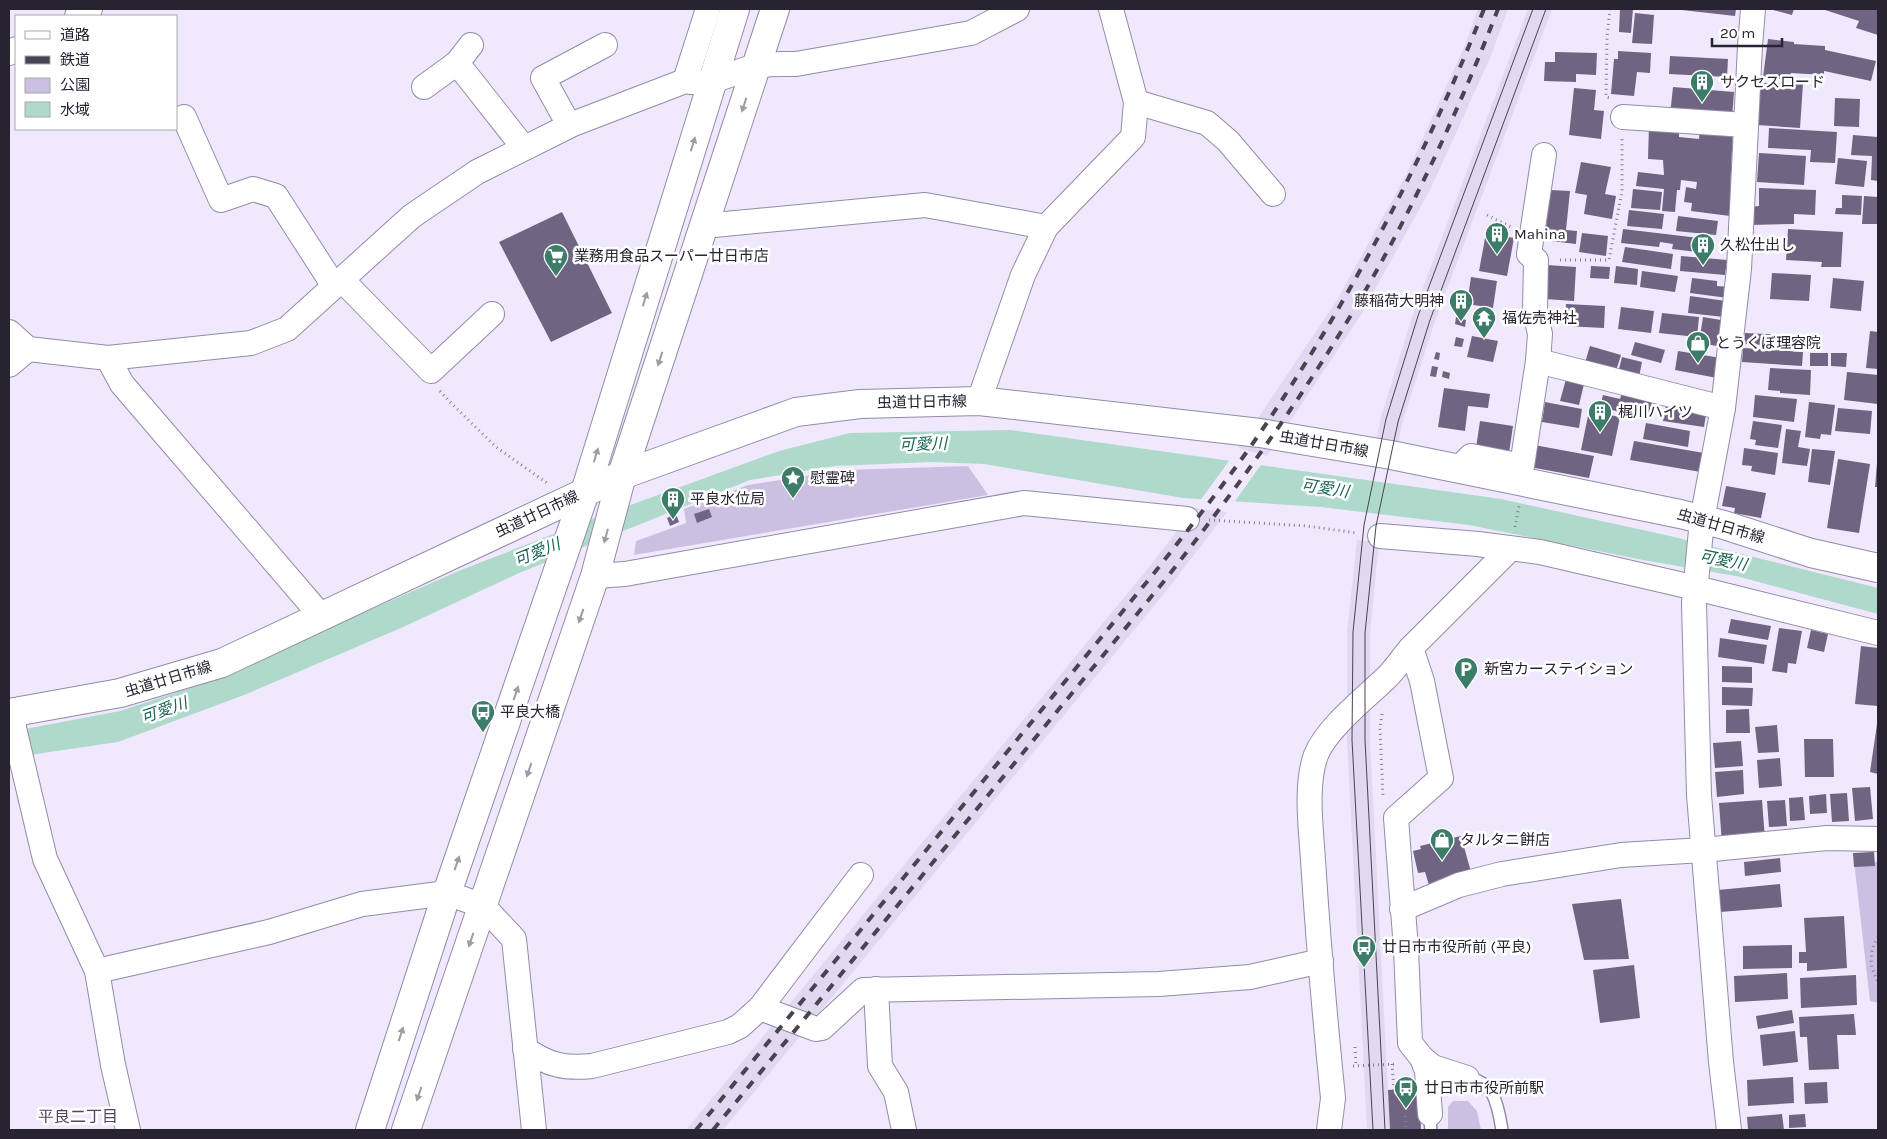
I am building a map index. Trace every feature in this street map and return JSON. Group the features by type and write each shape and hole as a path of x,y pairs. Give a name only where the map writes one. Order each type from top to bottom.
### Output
{"street":[{"path":"78,15 90,9"},
{"path":"685,82 708,9"},
{"path":"370,1130 447,893 585,492 736,9"},
{"path":"406,1130 596,573 622,476 775,9"},
{"path":"9,332 28,349 108,358 251,343 287,329 412,216 477,172 569,125 685,82 713,81 756,66 775,63 796,64 971,33 1017,9"},
{"path":"979,401 1022,275 1046,227 1133,137 1136,102 1111,9"},
{"path":"1729,1130 1721,1062 1699,795 1694,647 1696,584 1702,528 1723,408 1739,269 1753,9"},
{"path":"569,125 543,78 605,45"},
{"path":"424,87 464,54 524,148"},
{"path":"1136,102 1207,123 1228,141 1273,194"},
{"path":"184,117 221,200 253,188 276,196 338,283 431,371 492,314"},
{"path":"1622,117 1746,125"},
{"path":"1458,469 1471,456 1522,466 1538,361 1540,334 1535,311 1536,260 1530,254 1530,246 1544,155"},
{"path":"704,226 925,205 1046,227"},
{"path":"9,365 28,349"},
{"path":"108,358 122,384 322,617"},
{"path":"1538,361 1723,408"},
{"name":"虫道廿日市線","path":"12,718 120,693 222,663 622,476 796,412 860,404 979,401 1260,433 1378,453 1680,514 1702,528 1724,525 1811,553 1878,568"},
{"path":"596,573 625,574 1024,503 1187,519"},
{"path":"1369,534 1478,544 1512,541 1540,552 1696,584 1878,633"},
{"path":"1329,1130 1332,1098 1320,961 1310,791 1311,772 1316,754 1325,739 1337,725 1386,678 1411,648 1512,541"},
{"path":"1411,648 1422,681 1441,778 1396,818 1406,950 1410,1040 1413,1048 1433,1067 1467,1078"},
{"path":"12,718 45,858 97,971 128,1130"},
{"path":"1402,909 1459,885 1502,874 1621,855 1703,850 1827,838 1878,839"},
{"path":"525,1049 552,1064 572,1068 592,1066 728,1032 740,1026 760,1008 861,875"},
{"path":"97,971 269,932 362,904 447,893 482,906 514,939 534,1130"},
{"path":"760,1008 816,1029 822,1028 863,990 1159,984 1250,976 1320,961"},
{"path":"876,989 880,1066 896,1092 904,1130"},
{"path":"1422,1058 1427,1071 1430,1122"}],"lane":[{"path":"1430,1122 1432,1099 1440,1088 1452,1080 1467,1078 1481,1082 1491,1091 1497,1105 1502,1130"}],"path":[{"path":"1536,260 1609,260 1622,191 1622,117 1620,101 1606,97 1607,37 1610,9"},
{"path":"1487,215 1492,218"},
{"path":"431,371 437,387 479,431 496,447 552,486"},
{"path":"1512,541 1520,496"},
{"path":"1187,519 1307,526 1369,534"},
{"path":"1878,937 1874,943 1870,960 1878,981"},
{"path":"1355,1047 1356,1066"},
{"path":"1392,1064 1394,1090"},
{"path":"1330,1068 1387,1065"}],"shaded area":[{"path":"1478,9 1508,9 1491,56 1431,188 1361,315 1267,456 1238,448 1337,300 1406,175 1465,45"},
{"path":"1528,9 1552,9 1435,321 1402,423 1398,446 1376,441 1381,417 1413,314"},
{"path":"1195,508 1227,512 1171,585 723,1130 686,1130 1149,567"},
{"path":"1357,540 1379,542 1370,633 1370,678 1347,699 1347,632"},
{"path":"1370,709 1390,1130 1367,1130 1347,740 1347,730"}],"green space":[{"path":"968,466 988,495 634,555 636,541 686,523 684,509 748,485 845,470"},
{"path":"1854,861 1878,862 1878,1003 1870,1001"},
{"path":"1453,1101 1468,1101 1477,1111 1481,1130 1448,1130 1448,1107"}],"water":[{"name":"可愛川","path":"1010,430 1501,499 1670,536 1878,588 1878,614 1736,576 1643,560 1469,525 1321,507 1183,498 984,464 932,462 834,466 750,480 519,573 401,628 244,695 118,742 9,758 9,732 120,711 238,672 331,627 461,570 592,519 779,451 850,433"}],"pier":[{"path":"1231,458 1263,462 1233,504 1200,501"}],"building":[{"path":"1620,9 1633,9 1631,33 1619,32"},
{"path":"1673,9 1736,9 1735,16"},
{"path":"1769,9 1794,9 1792,15"},
{"path":"1822,9 1878,9 1878,35 1856,28 1859,21"},
{"path":"1635,13 1654,15 1652,44 1632,43"},
{"path":"1768,39 1794,42 1794,44 1825,46 1825,50 1876,61 1871,81 1824,71 1824,75 1791,73 1790,80 1763,77"},
{"path":"1618,51 1651,53 1650,73 1637,72 1634,96 1611,94 1614,59 1618,59"},
{"path":"1555,52 1597,53 1596,75 1576,74 1576,82 1544,81 1545,62 1555,62"},
{"path":"1670,56 1728,59 1727,77 1669,74"},
{"path":"1760,83 1803,84 1800,128 1757,125"},
{"name":"サクセスロード","path":"1673,87 1734,92 1732,119 1670,115"},
{"path":"1574,88 1596,90 1594,110 1604,111 1601,139 1569,135"},
{"path":"1835,98 1860,99 1859,127 1834,126"},
{"path":"1649,125 1679,126 1679,137 1699,139 1700,127 1733,129 1730,193 1733,194 1730,216 1691,211 1692,203 1684,202 1686,187 1696,189 1697,182 1681,180 1680,190 1677,190 1675,212 1662,211 1664,189 1636,186 1638,172 1664,175 1663,160 1648,159"},
{"path":"1769,128 1837,132 1835,163 1810,162 1811,150 1768,148"},
{"path":"1853,135 1878,137 1878,181 1871,180 1872,156 1851,155"},
{"path":"1759,153 1806,156 1804,185 1757,182"},
{"path":"1838,158 1867,161 1864,187 1835,184"},
{"path":"1581,162 1611,167 1605,194 1616,196 1612,219 1584,214 1587,195 1575,193"},
{"path":"1759,188 1816,190 1815,215 1794,214 1794,224 1750,225 1749,207 1759,206"},
{"path":"1633,189 1662,192 1660,210 1631,208"},
{"path":"1550,190 1570,191 1566,230 1577,231 1576,244 1542,240 1543,228 1546,228"},
{"path":"1842,195 1862,196 1861,215 1835,214 1836,208 1842,208"},
{"path":"1864,196 1878,197 1878,224 1862,224"},
{"path":"1629,210 1664,214 1662,229 1627,226"},
{"name":"業務用食品スーパー廿日市店","path":"562,212 612,313 551,342 499,242"},
{"path":"1678,216 1718,221 1716,235 1676,231"},
{"path":"1623,229 1699,238 1697,252 1672,249 1673,244 1660,242 1659,247 1621,243"},
{"path":"1788,229 1843,232 1841,267 1821,267 1822,262 1786,260"},
{"name":"Mahina","path":"1486,233 1514,238 1507,276 1479,271"},
{"path":"1582,233 1608,236 1606,256 1579,252"},
{"path":"1625,247 1673,254 1671,269 1622,262"},
{"name":"久松仕出し","path":"1681,256 1727,260 1725,275 1680,271"},
{"path":"1547,265 1576,267 1574,301 1545,299"},
{"path":"1591,266 1610,267 1609,279 1590,278"},
{"path":"1616,266 1638,269 1637,285 1614,283"},
{"path":"1642,271 1678,276 1675,292 1640,287"},
{"path":"1772,273 1811,275 1809,301 1770,299"},
{"path":"1471,277 1497,281 1493,308 1467,304"},
{"path":"1692,278 1717,281 1717,286 1729,287 1728,298 1690,293"},
{"path":"1833,278 1864,281 1861,311 1830,308"},
{"path":"1690,296 1726,301 1724,317 1688,313"},
{"path":"1566,304 1605,306 1604,328 1565,326"},
{"path":"1621,307 1654,311 1651,333 1618,329"},
{"path":"1662,313 1699,317 1697,337 1659,333"},
{"name":"藤稲荷大明神","path":"1456,317 1466,320 1465,327 1455,324"},
{"path":"1703,317 1721,320 1717,346 1699,343"},
{"path":"1870,331 1878,332 1878,369 1866,368"},
{"path":"1745,333 1787,335 1786,346 1744,344"},
{"path":"1472,336 1498,341 1493,362 1467,357"},
{"path":"1456,337 1464,339 1462,347 1454,346"},
{"path":"1635,342 1665,350 1661,363 1631,355"},
{"path":"1590,346 1621,355 1615,374 1584,366"},
{"path":"1743,348 1803,352 1802,366 1742,362"},
{"name":"とうくぼ理容院","path":"1678,351 1721,358 1717,378 1675,370"},
{"path":"1436,352 1440,353 1439,360 1434,359"},
{"path":"1810,353 1828,353 1828,366 1810,366"},
{"path":"1831,353 1847,353 1846,367 1831,366"},
{"path":"1622,357 1642,362 1638,382 1617,377"},
{"path":"1432,366 1438,367 1436,377 1430,376"},
{"path":"1770,368 1811,370 1810,395 1780,393 1780,391 1768,390"},
{"path":"1443,371 1450,373 1449,379 1442,377"},
{"path":"1847,372 1878,375 1878,404 1844,400"},
{"path":"1566,379 1584,384 1579,405 1560,401"},
{"path":"1624,386 1654,394 1648,419 1600,407 1603,395 1620,399"},
{"path":"1444,388 1490,394 1488,408 1468,406 1465,431 1438,427"},
{"path":"1755,395 1797,399 1794,422 1753,417"},
{"path":"1667,400 1707,408 1704,427 1663,421"},
{"path":"1545,402 1582,409 1579,428 1542,422"},
{"path":"1809,402 1835,405 1831,435 1821,434 1820,439 1805,437"},
{"path":"1838,408 1872,411 1870,434 1835,431"},
{"name":"梶川ハイツ","path":"1589,411 1620,417 1612,456 1581,450"},
{"path":"1480,421 1513,426 1509,453 1476,448"},
{"path":"1753,421 1782,425 1778,448 1755,445 1756,440 1750,439"},
{"path":"1646,423 1690,431 1688,447 1643,439"},
{"path":"1786,429 1801,431 1798,447 1810,449 1807,466 1782,463"},
{"path":"1634,441 1704,453 1701,472 1630,460"},
{"path":"1534,445 1594,456 1589,478 1530,467"},
{"path":"1744,448 1778,453 1775,475 1751,471 1752,466 1742,465"},
{"path":"1812,449 1835,451 1830,485 1808,482"},
{"path":"1838,459 1870,464 1859,533 1827,528"},
{"path":"1877,463 1878,487 1875,487"},
{"path":"1726,486 1766,493 1761,518 1734,513 1735,508 1722,506"},
{"path":"709,509 712,517 697,523 694,514"},
{"name":"平良水位局","path":"676,514 679,522 670,526 667,518"},
{"path":"1731,619 1771,626 1768,640 1728,633"},
{"path":"1779,628 1802,631 1796,664 1788,663 1787,673 1772,671"},
{"path":"1811,630 1828,634 1824,652 1807,648"},
{"path":"1720,638 1767,645 1764,664 1718,657"},
{"path":"1861,646 1878,648 1878,706 1855,704"},
{"path":"1722,666 1752,667 1752,683 1722,682"},
{"path":"1722,687 1753,688 1752,706 1722,705"},
{"path":"1749,709 1750,733 1726,733 1726,710"},
{"path":"1878,724 1878,774 1870,772"},
{"path":"1777,725 1779,752 1758,753 1755,727"},
{"path":"1804,739 1833,739 1834,777 1805,777"},
{"path":"1741,741 1743,766 1715,768 1713,743"},
{"path":"1780,758 1782,786 1759,788 1757,760"},
{"path":"1743,770 1744,794 1717,797 1715,772"},
{"path":"1870,787 1873,819 1855,821 1852,788"},
{"path":"1847,793 1849,821 1832,822 1830,794"},
{"path":"1826,794 1827,813 1810,814 1809,796"},
{"path":"1803,797 1805,820 1790,821 1789,798"},
{"path":"1762,800 1765,840 1722,844 1719,803"},
{"path":"1785,800 1787,826 1769,827 1767,801"},
{"path":"1461,836 1471,872 1429,885 1425,872 1418,873 1413,851 1421,849 1420,846"},
{"path":"1874,852 1875,866 1854,867 1853,853"},
{"path":"1780,858 1781,872 1745,876 1744,862"},
{"path":"1780,884 1782,907 1720,912 1718,890"},
{"path":"1621,899 1629,959 1584,960 1572,904"},
{"path":"1844,916 1847,968 1807,971 1807,963 1799,963 1799,952 1806,952 1804,918"},
{"path":"1792,945 1792,968 1743,969 1743,946"},
{"path":"1634,965 1640,1018 1600,1023 1593,970"},
{"path":"1787,973 1788,999 1735,1002 1734,976"},
{"path":"1856,975 1857,1005 1801,1008 1800,978"},
{"path":"1792,1010 1794,1023 1758,1029 1756,1016"},
{"path":"1854,1014 1856,1035 1837,1035 1839,1069 1809,1070 1807,1037 1800,1037 1799,1017"},
{"path":"1795,1031 1798,1062 1763,1066 1760,1035"},
{"path":"1793,1077 1794,1103 1748,1106 1747,1080"},
{"path":"1827,1082 1828,1103 1805,1104 1804,1083"},
{"path":"1419,1088 1421,1130 1390,1130 1388,1090"},
{"path":"1782,1114 1784,1130 1748,1130 1747,1117"},
{"path":"1805,1114 1806,1127 1789,1128 1789,1115"}],"tram line":[{"path":"1373,1130 1352,740 1353,632 1364,525 1386,419 1418,316 1533,9"},
{"path":"1385,1130 1365,740 1365,633 1376,526 1398,422 1430,320 1546,9"}],"railway":[{"path":"696,1130 1155,572 1260,433 1325,332 1384,227 1437,119 1484,9"},
{"path":"713,1130 1165,580 1263,449 1345,326 1394,238 1460,102 1498,9"}],"place":[{"name":"サクセスロード","path":"1702,103"},
{"name":"Mahina","path":"1497,255"},
{"name":"久松仕出し","path":"1703,266"},
{"name":"業務用食品スーパー廿日市店","path":"556,277"},
{"name":"藤稲荷大明神","path":"1461,322"},
{"name":"福佐売神社","path":"1484,339"},
{"name":"とうくぼ理容院","path":"1698,364"},
{"name":"梶川ハイツ","path":"1600,433"},
{"name":"慰霊碑","path":"793,499"},
{"name":"平良水位局","path":"673,520"},
{"name":"新宮カーステイション","path":"1466,690"},
{"name":"平良大橋","path":"483,733"},
{"name":"タルタニ餅店","path":"1442,861"},
{"name":"廿日市市役所前 (平良)","path":"1364,968"},
{"name":"廿日市市役所前駅","path":"1406,1109"}],"district":[{"name":"平良二丁目","path":"78,1116"}]}
